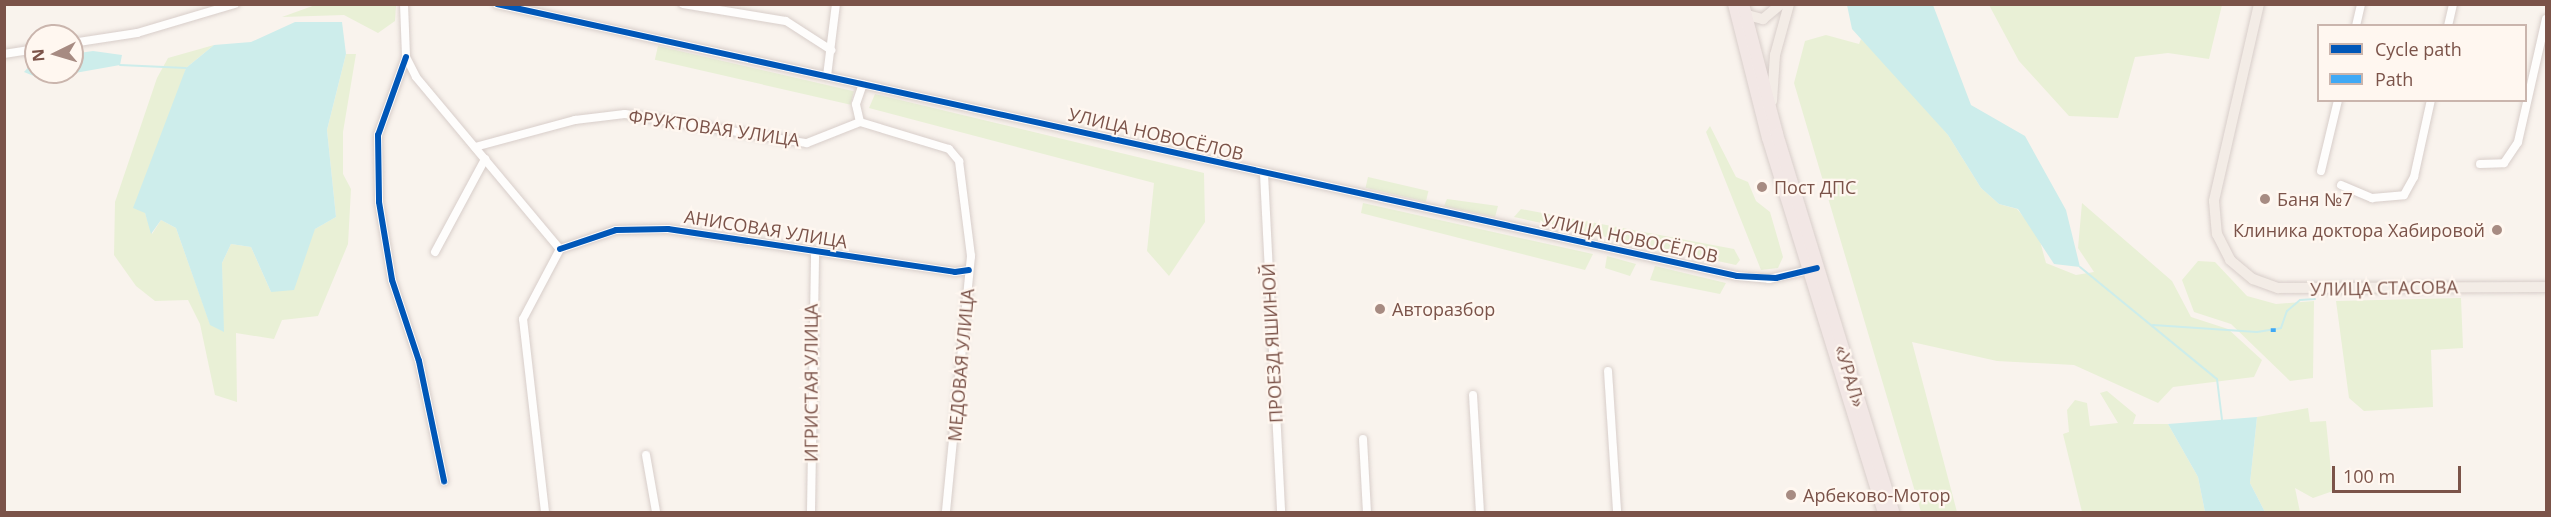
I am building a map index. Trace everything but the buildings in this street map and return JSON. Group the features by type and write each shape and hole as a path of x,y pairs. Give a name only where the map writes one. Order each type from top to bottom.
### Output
{"highway":[{"path":"1740,9 1773,119 1804,239"},
{"path":"1740,9 1804,239"},
{"name":"«УРАЛ»","path":"1804,239 1884,513"},
{"name":"«УРАЛ»","path":"1813,269 1893,513"}],"main road":[{"path":"1740,9 1763,19 1781,4"},
{"path":"1773,119 1772,73 1789,4"},
{"name":"УЛИЦА СТАСОВА","path":"2259,4 2214,201 2217,234 2230,260 2253,279 2278,288 2547,287"}],"street":[{"path":"84,41 137,33 235,4"},
{"path":"404,4 406,57 386,102 377,161 386,256 403,301 444,481"},
{"name":"УЛИЦА НОВОСЁЛОВ","path":"497,4 1737,276 1769,279 1813,269"},
{"path":"683,4 786,21 831,50"},
{"path":"827,76 836,4"},
{"path":"2356,24 2361,4"},
{"path":"2448,24 2453,4"},
{"path":"2527,101 2547,19"},
{"path":"4,54 24,51"},
{"path":"406,57 475,147 560,249 523,319 545,513"},
{"path":"860,122 856,104 863,84"},
{"path":"2321,171 2338,102"},
{"path":"2342,185 2372,198 2404,195 2414,177 2431,102"},
{"path":"2480,164 2504,163 2517,142 2527,102"},
{"name":"ФРУКТОВАЯ УЛИЦА","path":"475,147 575,120 625,114 807,143 860,122"},
{"name":"МЕДОВАЯ УЛИЦА","path":"860,122 949,149 959,161 970,306 946,513"},
{"path":"435,252 485,159"},
{"name":"ПРОЕЗД ЯШИНОЙ","path":"1264,174 1281,513"},
{"name":"АНИСОВАЯ УЛИЦА","path":"560,249 616,231 668,229 815,253 969,270"},
{"name":"ИГРИСТАЯ УЛИЦА","path":"811,513 815,253"},
{"path":"1608,370 1617,513"},
{"path":"1473,395 1480,513"},
{"path":"1363,439 1367,513"},
{"path":"646,455 656,513"}],"green space":[{"path":"318,4 396,5 395,21 378,33 344,15 282,17"},
{"path":"1989,5 2222,5 2209,59 2168,53 2135,57 2118,118 2069,116 2019,61"},
{"path":"1826,35 1859,44 1861,39 1893,70 1948,135 1981,188 1999,204 2017,209 2038,234 2046,263 2076,275 2094,272 2078,248 2082,203 2172,281 2191,317 2228,329 2262,360 2254,377 2173,387 2158,403 2074,365 1997,361 1912,342 1957,512 1921,512 1794,83 1805,41"},
{"path":"214,45 186,68 145,213 152,234 161,220 176,228 210,324 223,331 222,263 231,244 251,247 271,292 315,229 336,217 327,130 346,54 356,54 343,132 343,174 351,189 348,244 318,316 282,320 274,339 236,333 237,402 215,395 200,324 188,300 155,301 136,286 114,255 115,202 157,78 168,58"},
{"path":"658,46 854,91 851,105 655,60"},
{"path":"875,94 1204,173 1205,222 1169,276 1147,251 1154,183 869,108"},
{"path":"1710,126 1736,177 1748,182 1756,201 1770,212 1783,257 1778,268 1761,270 1706,132"},
{"path":"1368,177 1428,191 1426,202 1366,188"},
{"path":"1447,199 1498,206 1495,217 1444,206"},
{"path":"1363,203 1593,254 1585,270 1361,213"},
{"path":"1521,209 1734,249 1740,260 1736,265 1514,217"},
{"path":"1607,256 1636,264 1630,276 1605,268"},
{"path":"2198,261 2215,262 2247,296 2276,304 2314,301 2313,378 2290,381 2231,324 2194,312 2182,280"},
{"path":"1655,266 1726,283 1720,294 1650,280"},
{"path":"2461,298 2463,348 2431,350 2433,407 2364,411 2349,398 2336,301"},
{"path":"2107,391 2136,415 2133,424 2168,424 2198,477 2205,512 2082,512 2063,434 2069,432 2067,410 2075,400 2087,403 2090,426 2118,423 2100,393"},
{"path":"2308,408 2310,422 2326,421 2333,491 2313,498 2295,488 2300,512 2265,512 2250,483 2257,417"}],"water":[{"path":"1847,5 1933,5 1971,105 2025,136 2066,210 2080,267 2054,264 2018,209 1999,204 1981,188 1948,135 1852,29"},
{"path":"295,22 342,22 346,54 327,130 336,217 315,229 294,290 271,292 251,247 231,244 222,263 224,332 210,325 176,228 161,220 151,234 145,213 133,208 186,68 214,45 251,42"},
{"path":"93,51 122,55 120,65 84,71 84,52"},
{"path":"2257,417 2250,483 2265,512 2205,512 2198,477 2168,424"}],"waterway":[{"path":"120,65 186,68"},
{"path":"2080,267 2217,379 2222,420"},
{"path":"2153,325 2257,332 2281,328 2287,311 2300,300 2315,299"}],"cycle path":[{"path":"497,4 1737,276 1776,278 1817,268"},
{"path":"406,57 378,135 379,202 392,280 419,361 444,481"},
{"path":"560,249 616,230 668,229 955,272 969,270"}],"place":[{"name":"Пост ДПС","path":"1762,187"},
{"name":"Баня №7","path":"2265,199"},
{"name":"Клиника доктора Хабировой","path":"2497,230"},
{"name":"Авторазбор","path":"1380,309"},
{"name":"Арбеково-Мотор","path":"1791,495"}]}
